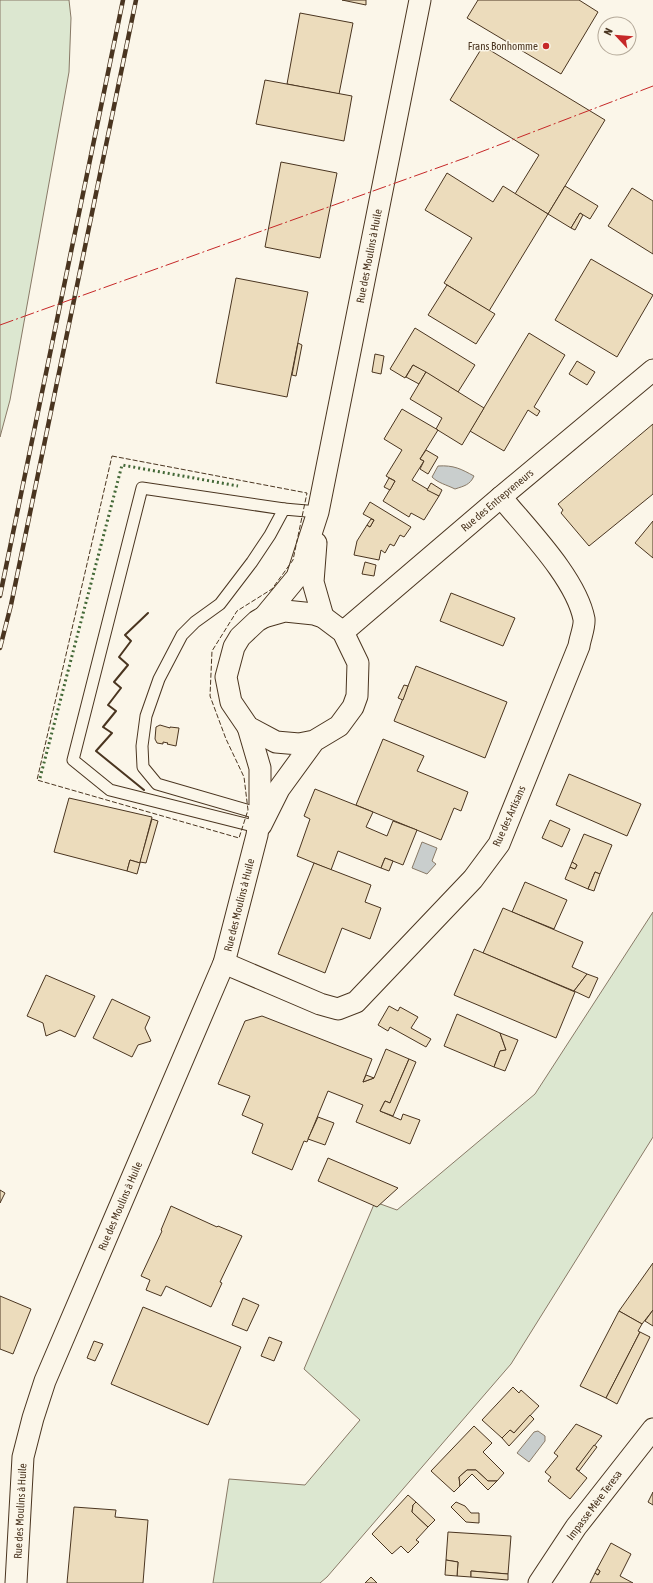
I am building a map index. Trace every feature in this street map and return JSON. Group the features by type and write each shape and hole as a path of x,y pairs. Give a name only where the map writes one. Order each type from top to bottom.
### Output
{"street":[{"name":"Rue des Moulins à Huile","path":"264,617 297,577 318,512 420,0"},
{"name":"Rue des Entrepreneurs","path":"343,632 653,370"},
{"name":"Rue des Artisans","path":"224,963 320,1004 338,1009 356,1002 473,879 499,844 579,646 584,621 578,598 568,580 531,532 501,497"},
{"name":"Rue des Moulins à Huile","path":"318,512 313,582 323,617"},
{"path":"285,611 314,614 323,617 343,632 358,663 357,696 353,707 339,726 314,741 299,744 276,742 248,727 231,702 226,677 234,647 240,637 257,621 264,617 285,611"},
{"name":"Rue des Moulins à Huile","path":"16,1583 23,1457 33,1418 45,1381 224,963 258,825 260,768 248,727"},
{"name":"Rue des Moulins à Huile","path":"258,825 279,789 314,741"},
{"name":"Impasse Mère Teresa","path":"539,1583 576,1527 653,1429"}],"lane":[{"path":"258,825 110,790 73,760 142,488 284,510 318,512"},
{"path":"258,825 157,784 143,767 142,746 146,716 159,679 182,635 195,622 220,604 252,562 284,510"}],"green space":[{"path":"0,0 69,0 71,18 69,72 10,400 0,437"},
{"path":"653,912 653,1137 511,1364 327,1577 320,1583 213,1583 229,1479 305,1485 360,1420 304,1369 375,1202 397,1210 535,1094"}],"shaded area":[{"path":"438,466 457,468 474,476 469,483 455,489 432,477"},
{"path":"422,842 437,848 432,861 436,864 427,874 412,868"},
{"path":"538,1431 545,1436 545,1441 529,1462 517,1453 534,1432"}],"building":[{"path":"342,0 366,0 366,5"},
{"name":"Frans Bonhomme","path":"478,0 579,0 598,12 561,74 467,18"},
{"path":"300,13 353,23 339,94 287,84"},
{"path":"483,46 605,120 548,214 515,194 539,155 450,100"},
{"path":"265,80 352,96 344,141 256,124"},
{"path":"281,162 337,173 320,258 265,247"},
{"path":"447,173 493,202 503,186 548,214 489,311 444,283 472,238 425,210"},
{"path":"565,186 598,206 590,219 580,213 571,228 548,214"},
{"path":"632,188 653,201 653,254 608,226"},
{"path":"580,213 583,215 575,230 571,228"},
{"path":"591,259 653,295 617,357 555,320"},
{"path":"236,278 308,292 287,397 216,383"},
{"path":"447,285 495,314 476,344 428,315"},
{"path":"415,328 475,365 458,392 413,365 405,378 390,369"},
{"path":"529,333 565,355 534,407 540,411 537,416 528,410 504,451 470,431"},
{"path":"298,343 302,345 296,376 292,375"},
{"path":"375,354 384,356 381,374 372,372"},
{"path":"577,361 595,372 587,385 569,374"},
{"path":"413,365 426,372 419,384 406,377"},
{"path":"426,372 484,408 462,445 436,429 442,418 410,399"},
{"path":"402,409 438,430 420,459 424,461 412,480 439,496 424,520 411,513 409,517 383,501 395,481 386,476 402,450 384,439"},
{"path":"653,424 653,494 589,546 561,513 563,510 558,504"},
{"path":"426,450 438,457 428,474 420,469 424,461 420,459"},
{"path":"389,478 395,481 390,490 384,487"},
{"path":"431,483 442,490 439,496 427,490"},
{"path":"370,502 411,527 404,537 400,535 394,546 390,544 385,553 381,550 379,560 354,555 357,541 367,525 370,527 374,520 363,514"},
{"path":"371,519 374,520 370,527 367,525"},
{"path":"653,521 653,558 635,543"},
{"path":"365,562 376,565 374,576 362,574"},
{"path":"451,593 515,618 503,646 440,621"},
{"path":"416,666 507,702 485,758 394,721"},
{"path":"404,685 408,686 403,700 398,698"},
{"path":"160,725 170,728 179,728 176,746 163,742 163,744 157,743 155,739 156,727"},
{"path":"383,739 424,756 417,771 468,792 461,811 454,808 441,840 356,805"},
{"path":"569,774 641,804 627,836 556,805"},
{"path":"315,789 373,812 366,827 387,836 393,821 417,830 403,865 385,858 381,868 338,851 331,870 297,856 310,819 304,816"},
{"path":"69,798 152,817 140,863 130,860 127,871 54,852"},
{"path":"152,819 158,821 146,863 140,862"},
{"path":"550,820 570,829 562,847 542,838"},
{"path":"584,834 612,845 600,874 595,872 588,889 565,879 570,867 575,869 577,865 572,862"},
{"path":"385,858 393,861 389,871 381,868"},
{"path":"130,860 140,863 137,874 127,871"},
{"path":"572,862 577,865 575,869 570,867"},
{"path":"314,863 371,885 365,902 381,908 370,939 342,928 325,973 278,954"},
{"path":"595,872 600,874 594,891 588,889"},
{"path":"525,882 567,900 554,929 512,912"},
{"path":"503,908 583,942 572,967 587,974 574,991 483,953"},
{"path":"474,949 575,992 556,1038 454,995"},
{"path":"587,974 598,978 589,998 574,991"},
{"path":"46,975 95,996 75,1037 60,1030 46,1036 43,1023 27,1016"},
{"path":"112,999 150,1017 145,1028 151,1041 138,1045 132,1057 93,1038"},
{"path":"389,1006 398,1011 400,1007 418,1017 411,1028 431,1039 426,1047 390,1027 388,1031 378,1025"},
{"path":"457,1014 500,1033 506,1050 500,1051 494,1067 444,1046"},
{"path":"262,1016 372,1059 363,1082 374,1078 386,1049 409,1059 390,1103 385,1101 380,1111 401,1120 403,1114 420,1120 410,1144 356,1122 363,1105 328,1091 307,1142 304,1141 292,1170 252,1153 263,1124 242,1115 250,1096 218,1084 245,1021"},
{"path":"500,1033 518,1040 505,1071 494,1067 500,1051 506,1050"},
{"path":"409,1059 416,1062 393,1116 380,1111 385,1101 390,1103"},
{"path":"366,1075 374,1078 363,1082"},
{"path":"318,1117 334,1123 325,1145 308,1139"},
{"path":"328,1158 398,1188 377,1207 318,1181"},
{"path":"0,1190 5,1193 0,1203"},
{"path":"171,1206 217,1227 218,1226 242,1236 220,1282 222,1283 211,1307 166,1286 161,1296 146,1290 150,1280 141,1276 162,1231 161,1230"},
{"path":"653,1263 653,1310 642,1324 619,1311"},
{"path":"0,1296 31,1309 13,1354 0,1349"},
{"path":"243,1298 259,1305 247,1331 232,1325"},
{"path":"143,1307 241,1347 208,1425 111,1384"},
{"path":"653,1310 653,1326 645,1321"},
{"path":"619,1311 642,1324 638,1331 640,1332 606,1398 580,1386"},
{"path":"640,1332 650,1337 617,1404 606,1398"},
{"path":"269,1337 282,1342 274,1361 261,1356"},
{"path":"94,1341 103,1344 95,1361 87,1358"},
{"path":"513,1387 519,1393 521,1390 539,1406 514,1433 510,1430 502,1438 482,1420"},
{"path":"530,1415 534,1419 509,1446 502,1438 510,1430 514,1433"},
{"path":"576,1424 602,1436 576,1469 587,1478 570,1499 548,1481 551,1477 545,1472 558,1456 554,1453"},
{"path":"474,1426 492,1443 483,1452 504,1473 497,1481 488,1481 476,1470 467,1470 459,1477 460,1486 454,1492 431,1471"},
{"path":"594,1445 597,1447 579,1471 576,1469"},
{"path":"467,1470 476,1470 488,1481 497,1481 488,1490 472,1474 460,1486 459,1477"},
{"path":"653,1492 653,1505 648,1502"},
{"path":"408,1495 416,1502 413,1505 412,1512 428,1527 416,1540 419,1542 408,1553 401,1546 392,1554 372,1534"},
{"path":"416,1502 435,1520 428,1527 412,1512 413,1505"},
{"path":"456,1502 465,1506 471,1513 479,1513 479,1523 466,1522 451,1507"},
{"path":"74,1507 116,1510 115,1517 148,1520 143,1583 67,1583"},
{"path":"448,1532 511,1536 508,1574 471,1571 471,1577 457,1576 458,1562 446,1560"},
{"path":"611,1543 631,1554 620,1576 633,1583 590,1583 595,1573 598,1575 600,1571 597,1569"},
{"path":"446,1560 458,1562 457,1576 445,1575"},
{"path":"597,1569 600,1571 598,1575 595,1573"},
{"path":"471,1571 508,1574 508,1580 471,1577"},
{"path":"371,1577 377,1583 365,1583"}],"railway":[{"path":"0,596 123,0"},
{"path":"0,648 11,605 136,0"}],"hedge":[{"path":"40,778 122,465 238,486"}],"fence":[{"path":"112,456 307,493 293,560 272,589 237,611 212,651 210,696 226,739 244,777 248,810 239,838 37,780 112,456"}],"wall":[{"path":"144,790 96,751 112,733 103,727 116,711 108,705 121,688 114,682 128,665 119,657 131,641 125,635 148,613"}],"power":[{"path":"0,325 465,158 653,86"}],"place":[{"name":"Frans Bonhomme","path":"546,46"}]}
